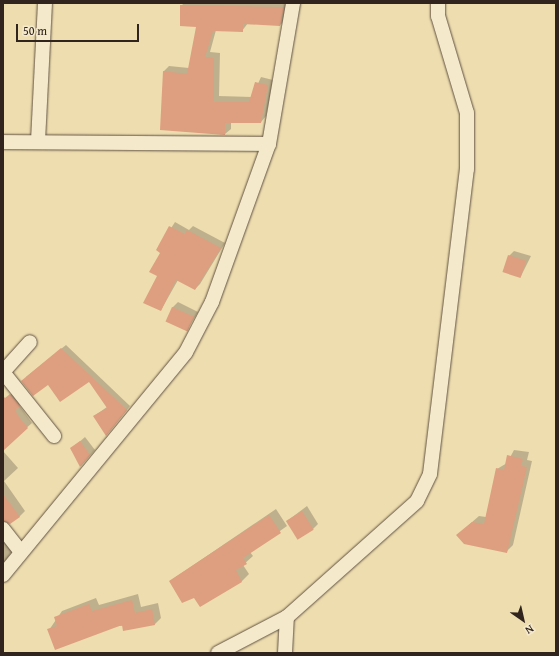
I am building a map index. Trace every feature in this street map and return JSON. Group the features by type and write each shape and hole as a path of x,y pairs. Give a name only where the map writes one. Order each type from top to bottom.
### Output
{"street":[{"path":"38,141 45,3"},
{"path":"3,575 186,352 212,302 269,144 293,3"},
{"path":"218,653 287,617 417,501 430,474 467,169 467,113 438,16 438,3"},
{"path":"3,142 38,141 269,144"},
{"path":"30,342 3,372 54,436"},
{"path":"3,529 21,552"},
{"path":"285,653 287,617"}],"building":[{"path":"180,5 284,7 280,26 243,24 243,32 213,31 205,57 214,58 214,102 249,102 255,82 268,85 261,123 225,123 225,135 160,130 163,71 187,74 196,27 180,26"},
{"path":"169,226 185,234 187,230 221,248 195,290 176,280 161,311 143,303 157,276 149,272 160,253 156,250"},
{"path":"508,255 526,261 521,278 502,272"},
{"path":"172,307 194,317 187,331 165,322"},
{"path":"61,348 127,410 106,436 93,416 107,408 89,382 60,402 48,385 33,396 21,381"},
{"path":"10,394 20,406 15,410 28,428 3,451 3,396 5,398"},
{"path":"80,441 90,455 80,467 70,448"},
{"path":"507,455 523,459 521,466 527,467 507,553 464,544 456,535 472,522 484,524 496,468 504,470"},
{"path":"3,494 20,517 10,524 3,521"},
{"path":"302,511 314,530 298,540 286,521"},
{"path":"269,515 281,533 243,558 247,564 236,570 242,582 200,607 194,598 182,603 169,581"},
{"path":"132,600 135,613 152,609 155,625 123,631 122,625 55,650 47,629 57,626 54,617 89,604 92,611"}]}
